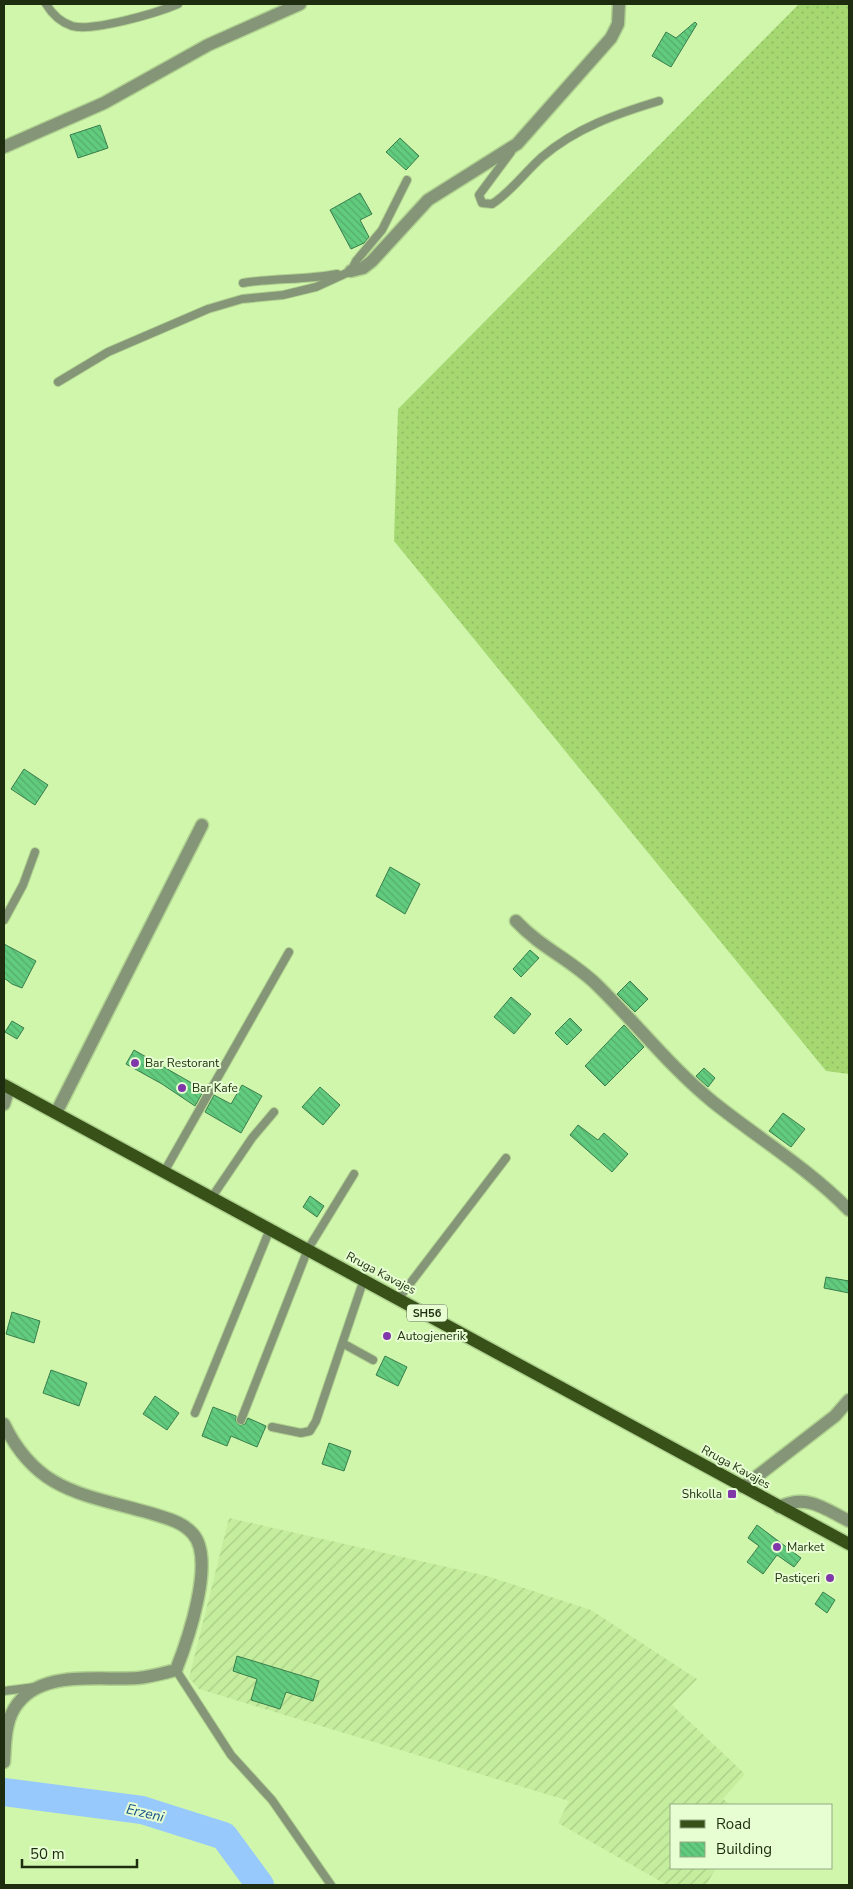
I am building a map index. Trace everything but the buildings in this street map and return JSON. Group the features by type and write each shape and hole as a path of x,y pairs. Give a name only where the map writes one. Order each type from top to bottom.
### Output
{"main road":[{"name":"Rruga Kavajes","path":"6,1086 849,1544"}],"street":[{"path":"4,147 104,103 208,45 300,4"},
{"path":"351,271 363,268 372,260 428,200 517,144 611,38 618,24 619,4"},
{"path":"56,1113 202,825"},
{"path":"516,921 541,945 581,971 596,984 649,1042 708,1098 815,1181 849,1210"},
{"path":"4,1104 6,1086"},
{"path":"743,1487 835,1416 849,1400"},
{"path":"4,1424 14,1446 37,1472 68,1490 176,1520 194,1535 201,1552 200,1590 193,1620 176,1670 140,1678 64,1681 37,1687 21,1700 13,1710 6,1739 4,1762"},
{"path":"779,1507 792,1501 803,1500 849,1521"}],"lane":[{"path":"46,4 60,20 73,26 87,28 164,10 178,4"},
{"path":"517,144 479,195 482,203 492,204 505,196 521,176 560,142 608,117 659,101"},
{"path":"58,382 108,352 208,309 242,299 283,295 316,287 351,271 382,230 407,180"},
{"path":"243,283 273,278 314,278 351,271"},
{"path":"4,920 23,885 35,852"},
{"path":"164,1172 289,952"},
{"path":"212,1197 252,1138 274,1112"},
{"path":"399,1298 506,1158"},
{"path":"241,1420 308,1249 354,1174"},
{"path":"195,1413 270,1229"},
{"path":"272,1427 301,1433 310,1431 316,1421 344,1344 364,1279"},
{"path":"344,1344 373,1360"},
{"path":"176,1670 231,1755 272,1800 331,1885"},
{"path":"4,1691 37,1687"}],"shaded area":[{"path":"799,4 849,4 849,1074 826,1071 394,541 398,409"},
{"path":"229,1518 487,1576 591,1610 697,1679 672,1705 745,1774 723,1799 730,1804 670,1804 670,1869 715,1869 706,1885 667,1885 558,1823 569,1801 199,1689 189,1678"}],"waterway":[{"name":"Erzeni","path":"4,1792 142,1810 224,1836 260,1885"}],"place":[{"name":"Bar Restorant","path":"135,1063"},
{"name":"Bar Kafe","path":"182,1088"},
{"name":"Autogjenerik","path":"387,1336"},
{"name":"Shkolla","path":"732,1494"},
{"name":"Market","path":"777,1547"},
{"name":"Pastiçeri","path":"830,1578"}]}
